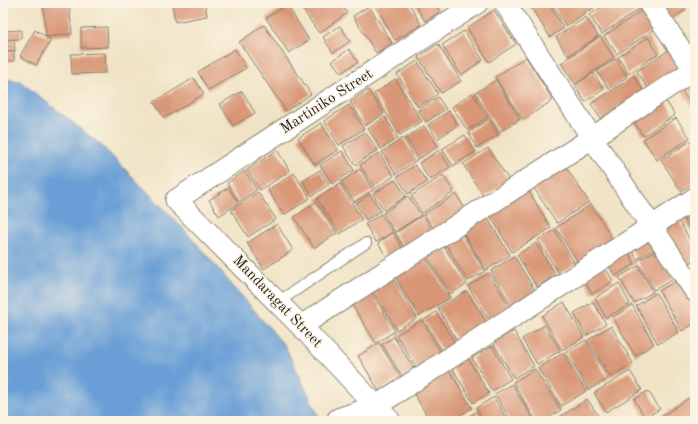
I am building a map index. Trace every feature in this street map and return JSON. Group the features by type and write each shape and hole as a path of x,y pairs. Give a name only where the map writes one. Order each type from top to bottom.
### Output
{"street":[{"name":"Martiniko Street","path":"176,200 477,3"},
{"path":"505,3 592,138 695,292"},
{"path":"301,326 592,138 695,69 649,3"},
{"path":"337,421 338,419 376,406 695,198"},
{"name":"Mandaragat Street","path":"176,200 278,302 390,421"}],"lane":[{"path":"278,302 366,243"}],"water":[{"path":"3,79 20,81 102,146 182,227 285,346 321,421 3,421"}],"building":[{"path":"43,3 69,3 72,34 46,37"},
{"path":"172,3 205,3 207,16 175,22"},
{"path":"298,3 340,3 347,13 319,33"},
{"path":"379,3 409,3 421,25 395,40 375,5"},
{"path":"414,3 435,3 440,12 425,21"},
{"path":"528,3 548,3 564,28 550,37"},
{"path":"551,3 580,3 586,12 566,26"},
{"path":"583,3 600,3 588,11"},
{"path":"608,3 638,3 641,8 602,34 589,15"},
{"path":"653,3 682,3 686,10 666,23"},
{"path":"287,5 309,40 289,53 266,18"},
{"path":"369,6 392,43 376,53 353,16"},
{"path":"644,9 657,28 617,54 604,36"},
{"path":"494,10 516,44 489,62 467,28"},
{"path":"586,17 598,36 568,56 556,37"},
{"path":"264,25 311,94 286,111 239,42"},
{"path":"340,26 350,41 333,53 323,37"},
{"path":"107,27 108,47 81,48 81,28"},
{"path":"21,30 21,39 3,40 3,31"},
{"path":"35,30 51,40 36,65 20,56"},
{"path":"464,31 483,60 461,75 442,45"},
{"path":"600,36 614,58 575,84 561,63"},
{"path":"648,37 658,54 628,74 618,57"},
{"path":"3,42 14,42 15,51 3,51"},
{"path":"438,44 461,81 441,93 418,57"},
{"path":"675,46 690,69 652,95 637,71"},
{"path":"235,49 246,68 208,90 198,72"},
{"path":"349,49 358,62 341,73 332,61"},
{"path":"3,52 14,52 14,61 3,61"},
{"path":"105,53 106,73 72,74 71,54"},
{"path":"526,57 553,100 523,120 495,77"},
{"path":"616,59 627,77 609,89 597,71"},
{"path":"417,61 438,94 418,107 397,74"},
{"path":"593,73 604,89 585,102 575,86"},
{"path":"634,76 649,99 606,127 591,104"},
{"path":"194,78 204,94 164,118 154,102"},
{"path":"395,79 422,121 400,135 374,94"},
{"path":"695,79 695,112 680,88"},
{"path":"496,80 520,119 499,132 475,93"},
{"path":"368,90 384,114 365,126 350,102"},
{"path":"242,91 255,113 233,126 220,104"},
{"path":"472,93 488,117 467,130 452,107"},
{"path":"662,95 675,115 643,136 630,116"},
{"path":"438,97 446,109 426,122 418,110"},
{"path":"349,105 364,129 339,145 324,121"},
{"path":"449,111 458,125 437,139 428,125"},
{"path":"385,117 398,138 381,149 368,129"},
{"path":"676,118 690,138 657,160 643,139"},
{"path":"489,119 498,135 477,148 468,132"},
{"path":"321,123 338,150 315,165 298,138"},
{"path":"424,126 438,146 419,159 406,138"},
{"path":"365,132 378,150 355,165 343,146"},
{"path":"465,135 475,152 453,166 442,149"},
{"path":"403,138 417,160 396,174 382,152"},
{"path":"695,138 695,182 681,191 661,160"},
{"path":"488,148 509,180 484,197 463,164"},
{"path":"277,150 290,171 260,190 247,170"},
{"path":"439,150 450,167 430,180 419,163"},
{"path":"342,151 354,170 332,184 320,165"},
{"path":"379,153 394,176 375,189 360,165"},
{"path":"564,164 589,202 557,223 532,185"},
{"path":"415,165 427,182 408,194 397,177"},
{"path":"360,169 373,190 354,202 341,182"},
{"path":"320,170 329,184 312,196 303,181"},
{"path":"245,171 257,190 239,202 227,183"},
{"path":"294,173 310,198 284,215 268,190"},
{"path":"443,175 454,192 422,213 411,196"},
{"path":"395,180 406,196 384,210 373,194"},
{"path":"340,184 362,219 340,234 317,199"},
{"path":"228,188 238,203 219,216 209,200"},
{"path":"527,188 551,228 512,252 488,212"},
{"path":"258,192 276,219 248,237 231,210"},
{"path":"370,194 381,211 366,220 356,204"},
{"path":"456,194 466,210 435,230 424,214"},
{"path":"408,196 421,215 395,232 383,213"},
{"path":"316,202 337,233 314,248 294,217"},
{"path":"591,204 616,244 581,267 556,228"},
{"path":"695,207 695,238 682,215"},
{"path":"381,214 393,232 376,242 365,224"},
{"path":"423,215 434,233 406,250 395,233"},
{"path":"487,217 510,255 486,270 463,232"},
{"path":"677,218 695,248 695,260 687,265 664,226"},
{"path":"277,224 293,250 264,269 247,243"},
{"path":"555,230 575,264 559,274 538,240"},
{"path":"652,231 660,245 637,259 629,245"},
{"path":"393,233 404,251 389,261 378,243"},
{"path":"462,233 485,271 468,281 445,243"},
{"path":"442,243 467,284 450,294 426,254"},
{"path":"536,243 556,275 537,287 517,255"},
{"path":"662,247 679,276 654,290 637,261"},
{"path":"626,249 635,264 615,276 606,261"},
{"path":"425,256 450,298 419,316 394,275"},
{"path":"514,256 536,292 512,307 491,271"},
{"path":"602,262 613,281 592,294 581,274"},
{"path":"638,266 653,292 634,303 619,277"},
{"path":"489,273 511,309 490,322 468,286"},
{"path":"682,277 695,300 695,323 682,331 659,291"},
{"path":"393,278 417,318 397,330 373,291"},
{"path":"619,283 630,304 606,318 595,298"},
{"path":"371,291 395,331 376,343 351,303"},
{"path":"467,291 489,326 459,344 438,308"},
{"path":"656,293 679,332 658,344 636,306"},
{"path":"564,302 584,337 562,350 542,316"},
{"path":"593,302 606,324 586,336 574,313"},
{"path":"632,305 654,344 635,356 613,317"},
{"path":"436,312 457,346 444,354 424,320"},
{"path":"422,320 442,355 418,370 396,335"},
{"path":"545,325 560,351 537,364 522,339"},
{"path":"611,326 633,363 610,377 588,340"},
{"path":"514,331 534,366 514,378 493,343"},
{"path":"394,337 415,370 403,378 382,344"},
{"path":"586,340 608,379 588,390 566,352"},
{"path":"379,343 401,378 379,391 358,356"},
{"path":"492,346 511,379 492,391 472,358"},
{"path":"563,353 586,391 561,406 538,368"},
{"path":"467,357 489,393 473,403 451,366"},
{"path":"535,369 561,410 543,421 536,421 513,382"},
{"path":"449,370 472,408 450,421 430,421 413,392"},
{"path":"630,371 642,390 606,412 594,393"},
{"path":"512,384 534,421 511,421 495,394"},
{"path":"648,391 660,409 645,418 634,399"},
{"path":"494,397 508,421 484,421 476,408"},
{"path":"689,398 695,408 695,421 656,421 656,420"},
{"path":"587,399 602,421 554,421"},
{"path":"476,412 481,421 461,421"}]}
